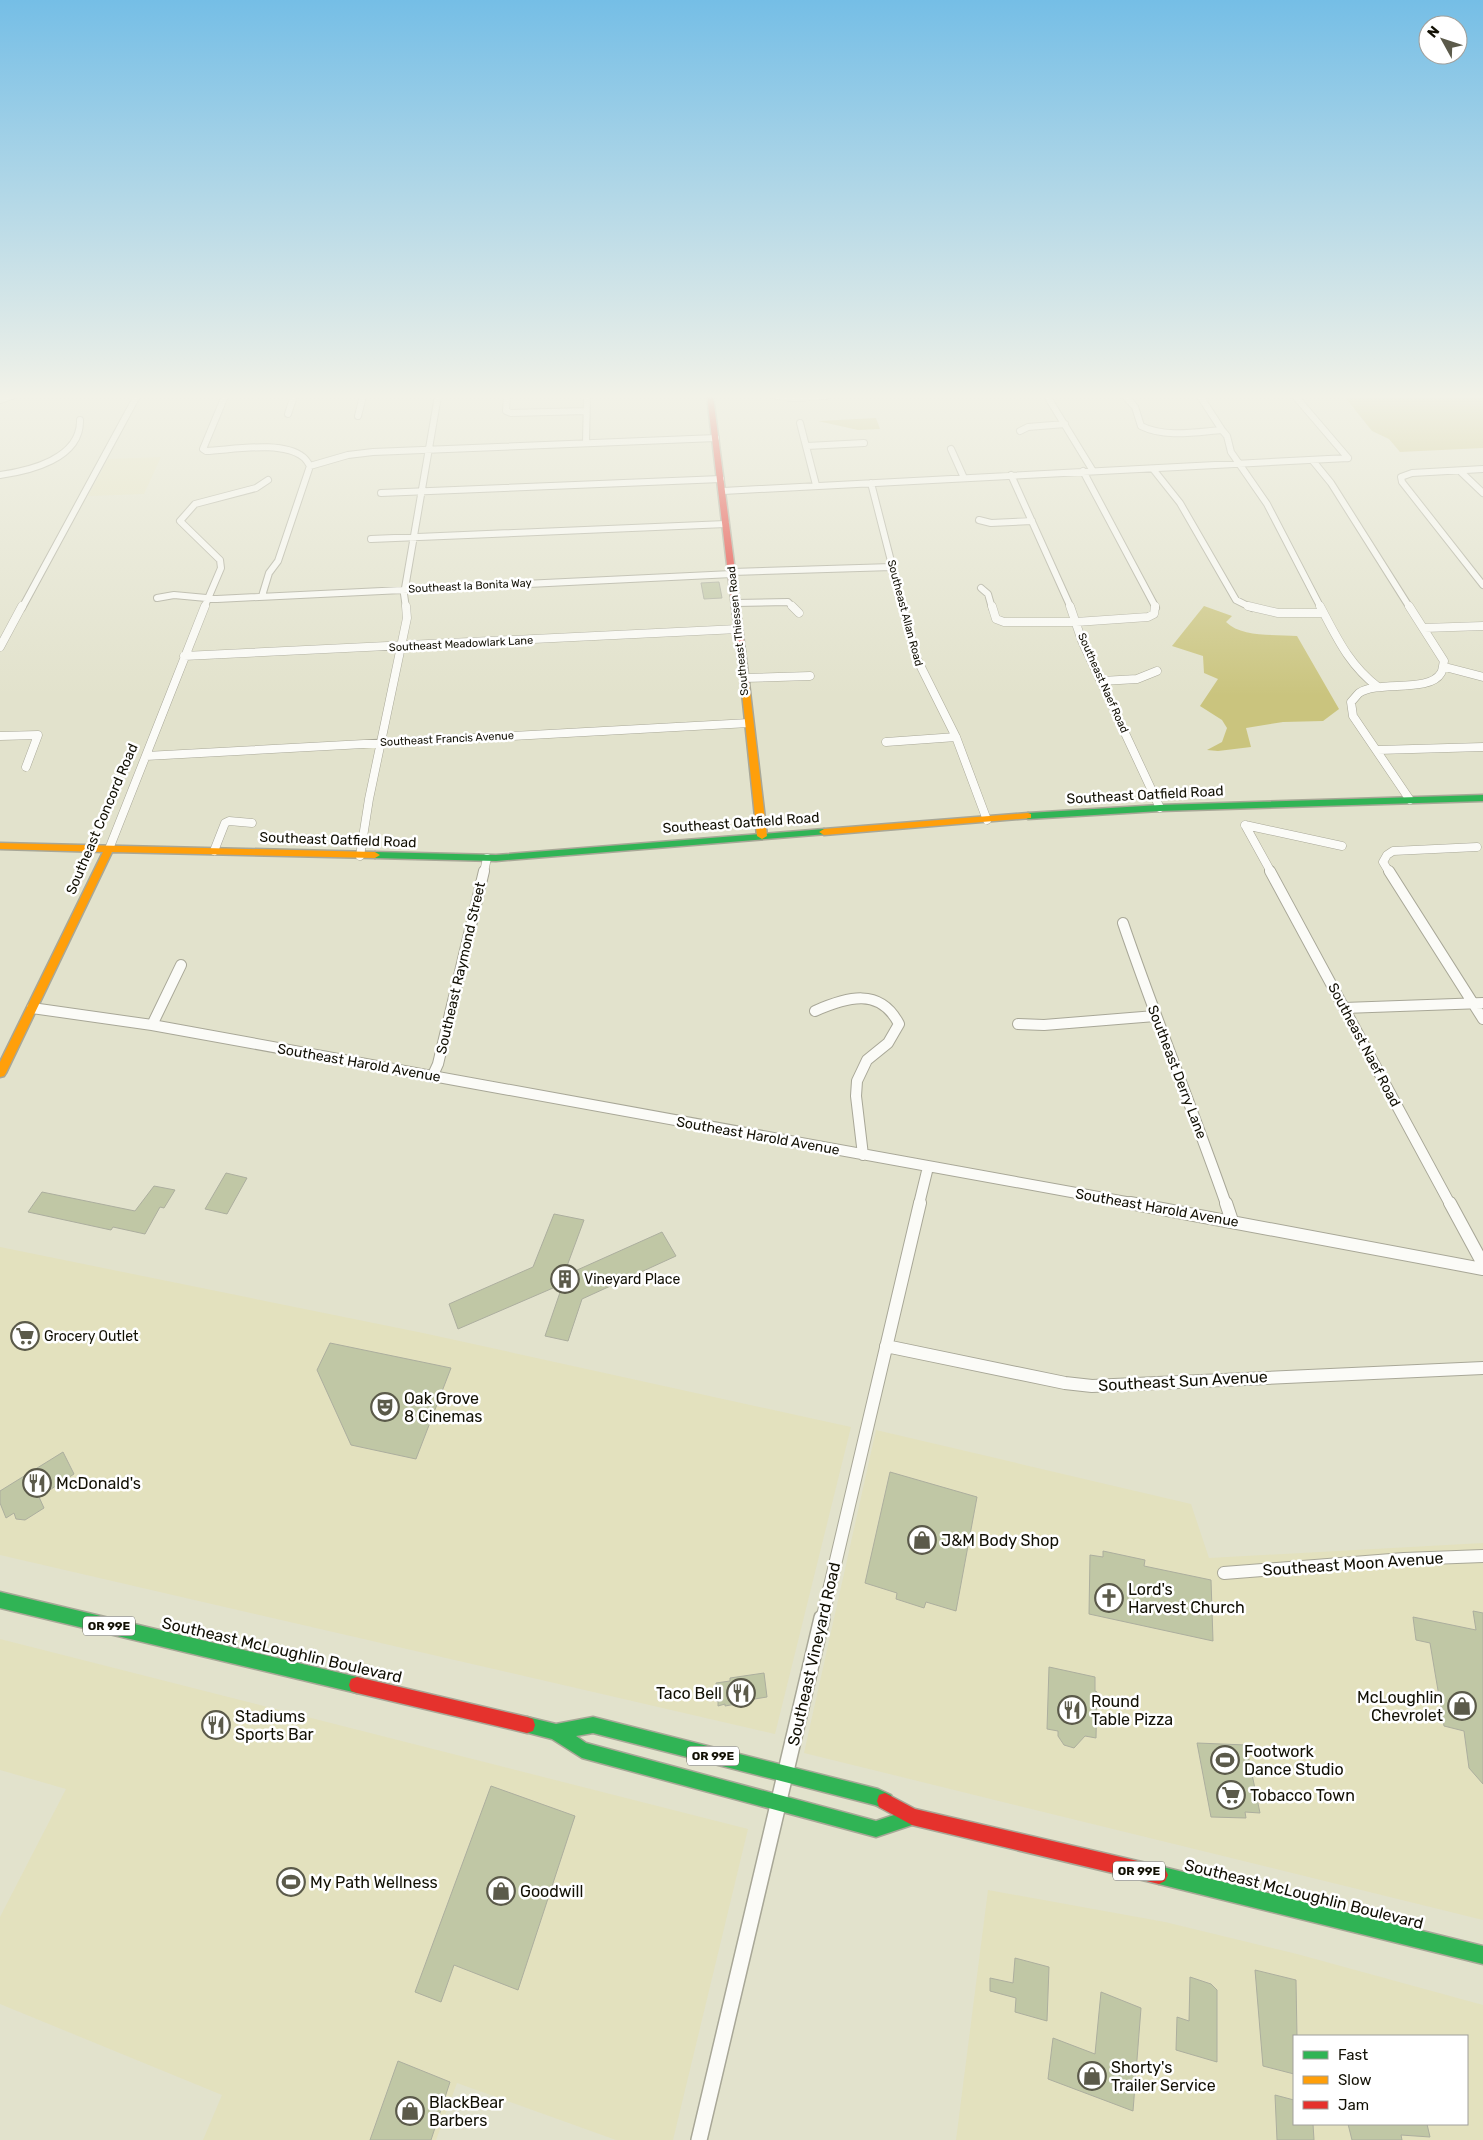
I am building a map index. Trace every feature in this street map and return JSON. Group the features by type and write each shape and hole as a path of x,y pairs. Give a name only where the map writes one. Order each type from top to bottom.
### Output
{"main road":[{"name":"Southeast Thiessen Road","path":"723,496 762,836"},
{"name":"Southeast Oatfield Road","path":"0,846 487,858 762,836 1160,808 1483,798"},
{"name":"Southeast Concord Road","path":"0,1073 109,849"},
{"name":"Southeast McLoughlin Boulevard","path":"0,1600 556,1732 582,1750 876,1829 912,1817"},
{"name":"Southeast McLoughlin Boulevard","path":"556,1732 593,1725 878,1797 912,1817 1276,1903 1483,1955"}],"street":[{"path":"0,647 82,496"},
{"name":"Southeast Concord Road","path":"109,849 222,564 180,521 195,504 226,496"},
{"path":"262,596 270,573 278,561 300,496"},
{"path":"360,856 369,799 383,742 407,618 404,604 405,589 420,496"},
{"name":"Southeast Allan Road","path":"874,496 918,665 956,737 987,820"},
{"name":"Southeast Naef Road","path":"1021,496 1076,622 1082,641 1160,808"},
{"path":"981,588 988,594 996,619 1004,622 1076,622 1148,617 1154,614 1156,608 1096,496"},
{"path":"1174,496 1236,600 1248,607 1268,612 1323,613"},
{"path":"1261,496 1323,613 1351,661 1362,675 1378,686"},
{"path":"1339,496 1442,656 1445,667 1440,676 1427,682 1378,686 1359,693 1353,698 1351,705 1354,716 1410,800"},
{"path":"1413,496 1483,585"},
{"path":"979,520 992,523 1032,521"},
{"path":"371,540 726,524"},
{"name":"Southeast la Bonita Way","path":"156,598 174,595 208,598 262,596 892,567"},
{"path":"735,603 788,602 799,613"},
{"path":"1424,628 1483,626"},
{"name":"Southeast Meadowlark Lane","path":"184,656 738,629"},
{"path":"1445,667 1483,677"},
{"path":"1102,681 1138,679 1157,671"},
{"path":"744,678 810,676"},
{"name":"Southeast Francis Avenue","path":"146,756 749,724"},
{"path":"0,736 38,735 26,767"},
{"path":"886,742 956,737"},
{"path":"1378,750 1483,747"},
{"path":"214,851 225,823 229,821 252,823"},
{"name":"Southeast Naef Road","path":"1342,846 1245,825 1483,1264"},
{"path":"1477,847 1398,850 1384,856 1383,862 1478,1003 1483,1019"},
{"name":"Southeast Raymond Street","path":"432,1077 438,1064 487,858"},
{"name":"Southeast Derry Lane","path":"1123,923 1155,1016 1192,1107 1232,1221"},
{"path":"152,1025 181,965"},
{"path":"815,1011 837,1001 871,998 895,1012 899,1024 888,1043 867,1060 857,1081 856,1096 863,1155"},
{"path":"1344,1008 1478,1003"},
{"name":"Southeast Harold Avenue","path":"32,1008 152,1025 1232,1221 1483,1269"},
{"path":"1018,1024 1044,1025 1155,1016"},
{"name":"Southeast Vineyard Road","path":"700,2140 928,1167"},
{"name":"Southeast Sun Avenue","path":"886,1346 1065,1383 1092,1386 1483,1368"},
{"name":"Southeast Moon Avenue","path":"1224,1573 1404,1559 1483,1556"}],"shaded area":[{"path":"1204,606 1232,616 1226,622 1241,631 1297,636 1339,709 1323,721 1283,722 1246,728 1251,747 1218,751 1207,750 1222,742 1227,728 1222,720 1200,706 1218,679 1204,673 1203,656 1172,646"},
{"path":"0,1247 423,1333 851,1427 775,1734 0,1555"},
{"path":"876,1430 1191,1504 1209,1558 1483,1543 1483,1920 804,1753"},
{"path":"0,1639 748,1829 673,2140 616,2140 457,2083 436,2140 203,2140 222,2095 0,2004 0,1917 66,1789 0,1770"},
{"path":"988,1890 1165,1922 1297,1954 1483,2005 1483,2140 956,2140"}],"building":[{"path":"719,582 722,598 704,599 701,583"},
{"path":"226,1173 247,1178 227,1214 205,1209"},
{"path":"154,1186 175,1190 164,1208 160,1207 145,1234 113,1227 111,1230 28,1212 42,1192 135,1211"},
{"path":"554,1214 584,1220 560,1285 458,1329 449,1304 533,1267"},
{"path":"662,1232 676,1256 582,1299 568,1341 545,1336 566,1275"},
{"name":"Oak Grove 8 Cinemas","path":"330,1343 451,1368 416,1459 351,1445 317,1370"},
{"name":"McDonald's","path":"63,1452 74,1474 39,1497 44,1508 25,1520 16,1519 14,1513 6,1518 0,1503 0,1491"},
{"name":"J&M Body Shop","path":"890,1472 977,1497 956,1611 926,1602 924,1608 896,1599 897,1593 865,1583"},
{"path":"1103,1551 1145,1560 1144,1566 1211,1580 1213,1641 1089,1614 1090,1555 1103,1557"},
{"name":"McLoughlin Chevrolet","path":"1473,1611 1483,1613 1483,1784 1469,1768 1464,1731 1444,1726 1430,1643 1416,1640 1413,1617 1476,1630"},
{"name":"Round Table Pizza","path":"1049,1667 1095,1677 1095,1691 1097,1692 1096,1738 1085,1736 1074,1748 1064,1745 1058,1736 1058,1731 1047,1729"},
{"name":"Taco Bell","path":"764,1673 767,1697 718,1706 718,1701 716,1701 716,1683 730,1681 730,1678"},
{"path":"1197,1743 1246,1745 1260,1813 1245,1812 1246,1818 1211,1817"},
{"name":"Goodwill","path":"491,1786 575,1816 518,1990 454,1965 441,2002 415,1992"},
{"path":"1015,1958 1049,1967 1047,2021 1015,2012 1016,1998 990,1991 990,1978 1013,1983"},
{"path":"1255,1970 1296,1980 1297,2035 1293,2035 1293,2074 1263,2066"},
{"path":"1190,1977 1211,1984 1217,1990 1217,2062 1176,2050 1177,2017 1189,2021"},
{"path":"1101,1992 1141,2008 1133,2111 1048,2079 1053,2038 1095,2054"},
{"name":"BlackBear Barbers","path":"398,2061 450,2082 431,2140 370,2140"},
{"path":"1275,2095 1293,2100 1293,2125 1313,2125 1314,2140 1277,2140"},
{"path":"1348,2125 1427,2125 1430,2137 1401,2135 1402,2140 1352,2140"}],"traffic: fast":[{"path":"1028,816 1160,808 1483,798"},
{"path":"375,855 496,858 824,832"},
{"path":"0,1600 357,1685"},
{"path":"527,1725 556,1732 582,1750 876,1829 912,1817"},
{"path":"556,1732 593,1725 878,1797 885,1801"},
{"path":"1159,1875 1483,1955"}],"traffic: slow":[{"path":"745,683 762,836"},
{"path":"824,832 1028,816"},
{"path":"0,846 375,855"},
{"path":"0,1073 109,849"}],"traffic: jam":[{"path":"724,496 745,683"},
{"path":"357,1685 527,1725"},
{"path":"885,1801 912,1817 1159,1875"}],"place":[{"name":"Vineyard Place","path":"565,1279"},
{"name":"Grocery Outlet","path":"25,1336"},
{"name":"Oak Grove 8 Cinemas","path":"385,1407"},
{"name":"McDonald's","path":"37,1483"},
{"name":"J&M Body Shop","path":"922,1540"},
{"name":"Lord's Harvest Church","path":"1109,1598"},
{"name":"Taco Bell","path":"741,1693"},
{"name":"McLoughlin Chevrolet","path":"1462,1706"},
{"name":"Round Table Pizza","path":"1072,1710"},
{"name":"Stadiums Sports Bar","path":"216,1725"},
{"name":"Footwork Dance Studio","path":"1225,1760"},
{"name":"Tobacco Town","path":"1231,1795"},
{"name":"My Path Wellness","path":"291,1882"},
{"name":"Goodwill","path":"501,1891"},
{"name":"Shorty's Trailer Service","path":"1092,2076"},
{"name":"BlackBear Barbers","path":"410,2111"}]}
